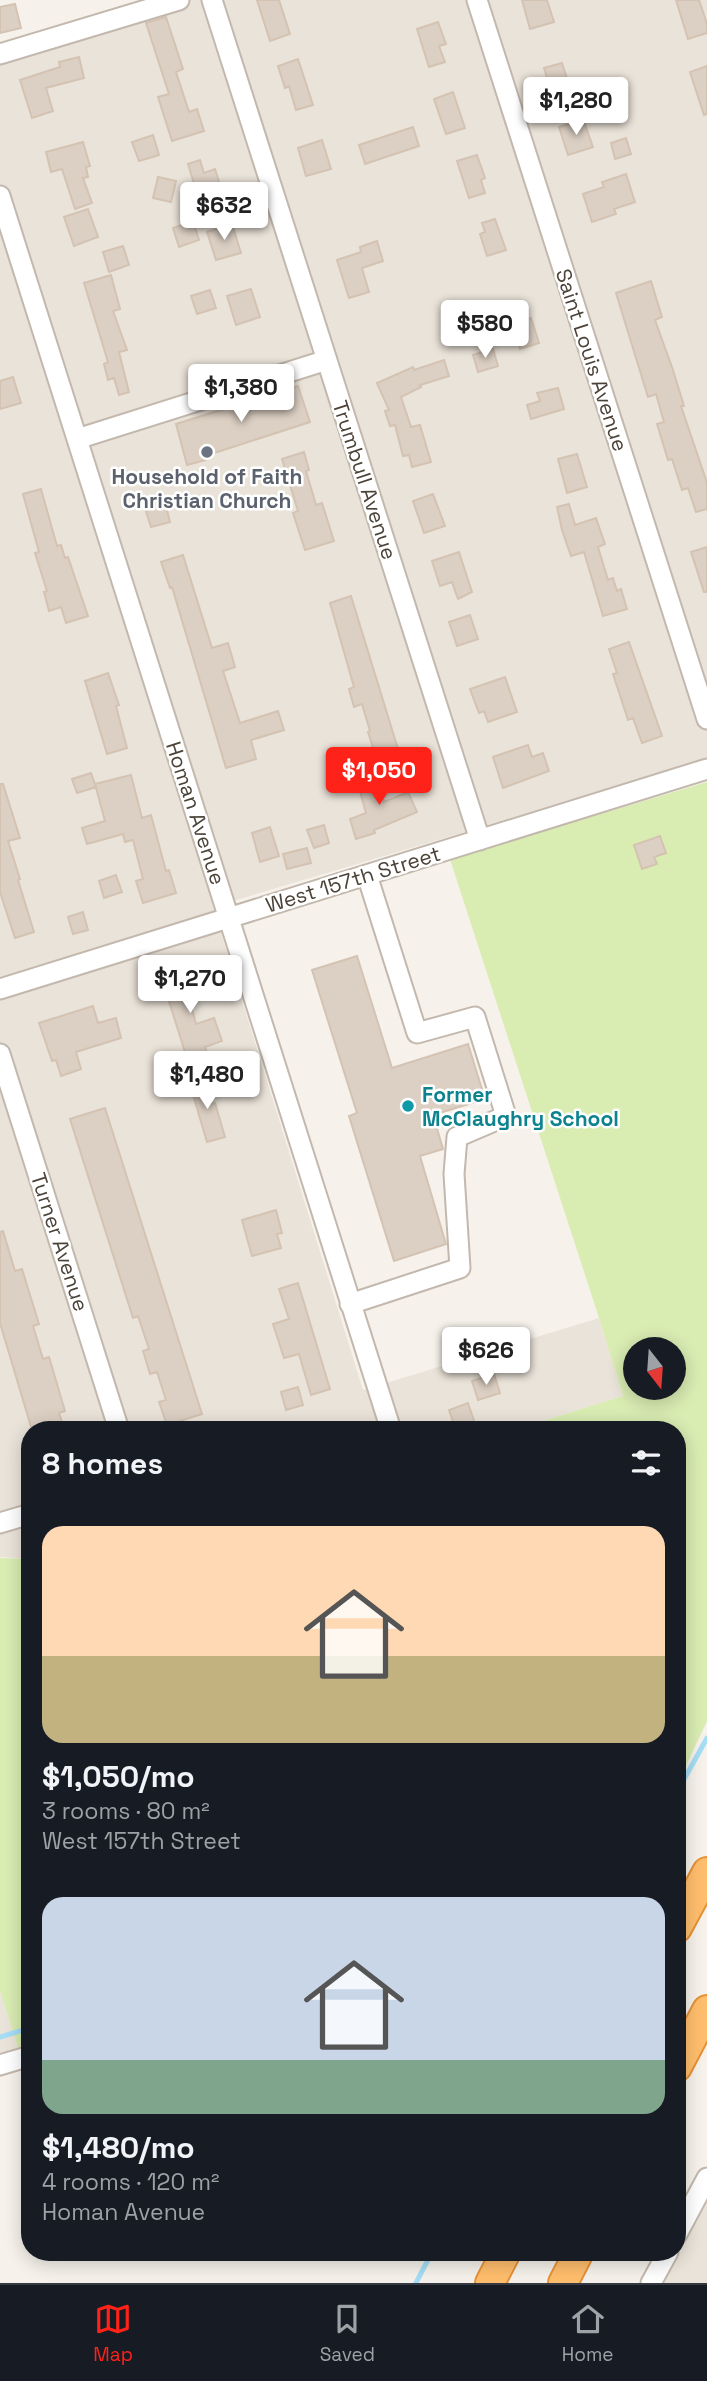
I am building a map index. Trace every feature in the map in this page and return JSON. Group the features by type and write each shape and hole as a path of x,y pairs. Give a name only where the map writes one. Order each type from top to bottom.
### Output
{"highway":[{"path":"686,1911 707,1872"},
{"path":"686,2050 707,2010"},
{"path":"490,2283 501,2261"},
{"path":"563,2283 574,2261"}],"street":[{"path":"0,54 179,0"},
{"name":"Trumbull Avenue","path":"212,0 480,840"},
{"name":"Saint Louis Avenue","path":"477,0 707,719"},
{"name":"Homan Avenue","path":"0,196 388,1421"},
{"path":"77,439 327,360"},
{"name":"West 157th Street","path":"0,989 707,769"},
{"path":"350,1304 460,1268 454,1174 457,1137 506,1116 475,1017 417,1033 367,875"},
{"name":"Turner Avenue","path":"0,1054 116,1421"},
{"path":"0,1523 21,1517"},
{"path":"0,2065 21,2059"},
{"path":"686,2217 707,2178"},
{"path":"652,2283 663,2261"}],"shaded area":[{"path":"164,0 707,0 707,760 213,907 363,1390 599,1318 623,1396 543,1421 21,1421 21,1558 0,1557 0,50"},
{"path":"0,1991 18,2048 0,2053"},
{"path":"707,2196 707,2283 660,2283 672,2261 686,2261 686,2235"}],"green space":[{"path":"707,782 707,1721 686,1766 686,1421 543,1421 623,1396 447,850 587,807 591,817"},
{"path":"0,1558 21,1559 21,2047 18,2048 0,1991"}],"building":[{"path":"257,0 279,0 290,34 270,41"},
{"path":"522,0 547,0 554,22 530,29"},
{"path":"676,0 699,0 707,24 707,33 688,39"},
{"path":"15,4 21,28 0,33 0,7"},
{"path":"166,17 183,69 176,72 189,112 197,109 204,131 172,141 158,97 169,94 146,23"},
{"path":"438,22 446,44 439,46 445,62 429,67 417,29"},
{"path":"79,57 84,78 46,88 53,111 32,118 20,80 60,67 59,62"},
{"path":"298,59 313,105 296,110 289,86 285,88 278,66"},
{"path":"562,63 569,85 551,91 544,68"},
{"path":"707,66 707,114 704,115 690,72"},
{"path":"453,92 465,128 446,134 434,99"},
{"path":"583,119 593,147 568,155 559,127"},
{"path":"413,127 419,146 365,164 359,145"},
{"path":"153,135 159,155 139,161 132,142"},
{"path":"626,138 631,154 615,159 611,143"},
{"path":"322,140 331,169 306,176 298,148"},
{"path":"83,142 90,166 86,167 88,177 83,178 92,203 75,209 62,169 51,172 46,152"},
{"path":"477,155 485,178 481,180 485,193 469,198 457,161"},
{"path":"200,160 204,173 215,169 223,195 200,203 188,164"},
{"path":"626,174 635,202 614,209 616,214 592,222 583,194 604,187 602,182"},
{"path":"158,177 176,181 171,202 153,198"},
{"path":"88,209 98,237 74,246 64,217"},
{"path":"495,219 506,250 487,256 480,234 485,232 482,223"},
{"path":"193,221 199,240 179,247 173,228"},
{"path":"232,224 241,253 216,260 207,232"},
{"path":"377,241 383,261 362,268 369,292 349,298 337,260 361,252 360,247"},
{"path":"123,246 129,265 109,272 103,252"},
{"path":"111,275 120,309 113,311 127,350 119,352 129,392 119,395 114,378 108,380 104,364 108,362 84,283"},
{"path":"651,281 662,317 655,320 707,483 707,509 696,512 688,488 682,490 672,459 668,460 657,424 664,422 656,394 648,397 616,293"},
{"path":"251,289 260,317 236,325 227,296"},
{"path":"210,290 216,308 197,314 191,296"},
{"path":"531,318 539,343 520,349 512,324"},
{"path":"493,349 498,366 478,372 473,355"},
{"path":"444,360 449,376 420,385 421,387 401,397 411,427 420,425 431,462 412,467 409,455 403,456 395,425 390,426 385,411 389,410 377,383 413,367 414,370"},
{"path":"13,377 21,403 0,409 0,381"},
{"path":"298,386 310,422 208,455 209,459 187,465 176,424"},
{"path":"558,388 564,409 531,419 527,405 540,401 537,393"},
{"path":"304,452 309,470 306,471 316,505 322,503 334,541 305,550 293,513 298,511 282,459"},
{"path":"577,454 587,487 567,493 558,459"},
{"path":"41,489 57,546 61,545 65,558 68,557 88,616 66,623 61,607 49,611 44,592 47,591 35,553 39,552 23,494"},
{"path":"433,494 445,526 424,533 413,501"},
{"path":"164,499 170,522 151,527 144,505"},
{"path":"569,504 575,525 596,518 605,544 598,547 608,580 613,578 617,591 621,589 627,609 603,616 584,552 571,556 562,530 557,507"},
{"path":"707,547 707,592 704,592 691,552"},
{"path":"459,552 472,592 458,599 452,582 440,586 432,561"},
{"path":"183,555 212,648 228,643 235,667 223,671 240,723 278,711 284,730 251,740 256,759 226,768 172,587 170,588 161,562"},
{"path":"351,596 402,762 380,769 362,704 354,707 349,689 354,687 330,603"},
{"path":"470,615 478,639 457,646 449,622"},
{"path":"629,642 662,736 642,743 633,718 628,720 613,674 617,673 609,649"},
{"path":"108,673 119,705 116,706 127,748 107,754 85,681"},
{"path":"505,677 517,712 488,722 484,711 479,713 470,689"},
{"path":"528,745 532,757 543,753 549,771 503,788 493,757"},
{"path":"376,772 384,802 408,792 417,812 374,830 375,833 356,839 350,819 366,813 356,777"},
{"path":"91,773 96,787 77,793 72,779"},
{"path":"131,775 142,818 151,815 166,871 169,870 176,893 143,903 136,881 143,879 133,840 125,842 123,834 87,844 82,828 105,821 95,784"},
{"path":"0,784 3,784 20,838 8,841 34,932 15,938 0,892"},
{"path":"324,825 329,843 314,848 307,830"},
{"path":"270,827 279,856 260,862 252,833"},
{"path":"660,836 666,853 654,857 657,864 642,869 634,845"},
{"path":"307,848 311,863 287,869 283,854"},
{"path":"116,875 122,892 104,898 99,881"},
{"path":"83,912 88,930 73,934 68,917"},
{"name":"Former McClaughry School","path":"357,956 392,1068 468,1044 485,1099 433,1115 443,1149 420,1156 446,1244 394,1261 349,1116 357,1113 312,970"},
{"path":"199,965 206,989 188,994 196,1024 214,1018 222,1041 205,1047 210,1062 190,1068 161,976"},
{"path":"93,1006 98,1023 116,1018 121,1038 76,1052 81,1069 61,1076 56,1060 52,1061 39,1023"},
{"path":"202,1077 211,1104 215,1103 225,1137 207,1142 189,1081"},
{"path":"105,1108 202,1414 180,1421 166,1421 159,1402 166,1400 157,1372 150,1374 143,1351 149,1349 138,1316 133,1318 70,1119"},
{"path":"276,1210 282,1233 277,1234 281,1248 252,1256 242,1220"},
{"path":"3,1231 15,1271 22,1269 39,1324 33,1326 43,1359 49,1357 65,1411 59,1413 62,1421 29,1421 0,1323 0,1232"},
{"path":"298,1283 330,1389 311,1395 299,1354 284,1358 273,1324 289,1319 279,1289"},
{"path":"494,1374 500,1393 478,1400 472,1381"},
{"path":"298,1387 303,1405 286,1410 281,1392"},
{"path":"468,1403 474,1421 453,1421 449,1410"}],"waterway":[{"path":"686,1776 707,1738"},
{"path":"0,2037 21,2031"},
{"path":"416,2283 427,2261"}],"place":[{"name":"Household of Faith Christian Church","path":"207,452"},
{"name":"Former McClaughry School","path":"408,1106"}]}
